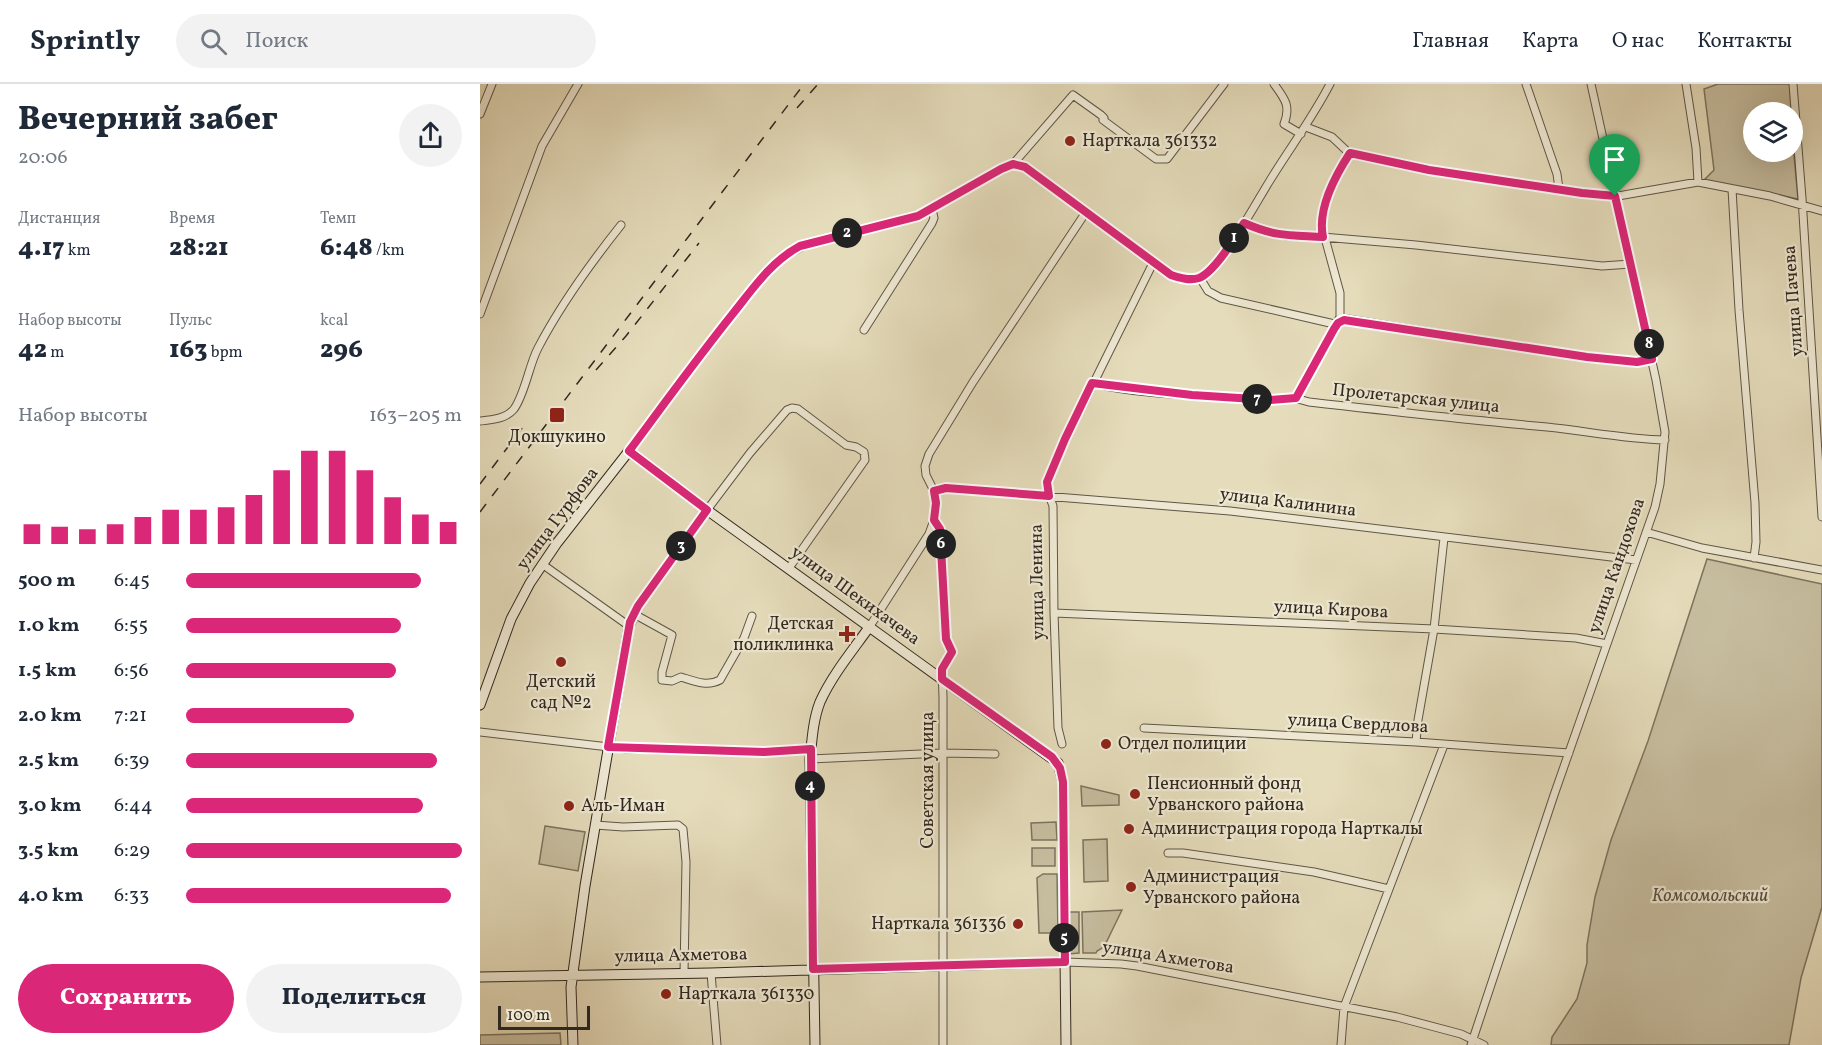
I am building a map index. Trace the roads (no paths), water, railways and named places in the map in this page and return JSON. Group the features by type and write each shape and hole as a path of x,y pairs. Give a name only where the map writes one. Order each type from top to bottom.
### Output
{"street":[{"path":"480,114 492,84"},
{"path":"480,314 542,146 578,84"},
{"path":"1224,84 1167,159 1156,159 1072,94 1013,164 1025,167 1171,275 1185,279 1200,278 1214,266 1244,223 1330,84"},
{"path":"1274,84 1287,104 1288,112 1284,124 1301,134"},
{"path":"1526,84 1557,174 1559,189"},
{"name":"улица Кандохова","path":"1472,1043 1646,532 1660,484 1665,440 1652,359 1591,84"},
{"path":"1686,84 1696,148 1698,182"},
{"name":"улица Пачева","path":"1793,84 1822,517"},
{"path":"1306,126 1332,137 1350,153 1429,170 1615,196 1698,182 1770,196 1822,211"},
{"path":"1296,398 1338,323 1341,306 1340,293 1322,227 1325,205 1333,182 1350,153"},
{"name":"улица Гурфова","path":"480,705 511,619 542,564 722,327 762,278 783,257 809,243 913,218 1013,164"},
{"path":"1732,189 1756,520 1754,558"},
{"path":"864,330 921,242 934,218 932,209"},
{"path":"815,1045 810,754 820,703 836,674 870,627 929,534 936,503 934,491 926,475 925,466 929,454 979,372 1086,212"},
{"path":"1244,223 1270,233 1287,236 1416,245 1583,264 1611,266 1631,264"},
{"path":"480,421 496,419 514,409 537,350 555,317 621,225"},
{"name":"улица Ленина","path":"1062,744 1058,728 1053,506 1047,482 1092,383 1152,263"},
{"path":"1200,278 1208,291 1221,298 1334,324 1348,319 1587,357 1637,362 1652,359"},
{"name":"Пролетарская улица","path":"1092,383 1192,395 1270,400 1296,398 1309,402 1547,427 1636,440 1665,440"},
{"path":"573,1045 571,987 595,825 629,626 634,614 707,510 750,453 792,408 846,445 860,449 866,456 789,568"},
{"name":"улица Шекихачева","path":"629,451 707,510 1052,757 1060,768 1063,782 1065,962"},
{"name":"улица Калинина","path":"934,491 946,488 1230,511 1636,560"},
{"name":"Советская улица","path":"934,520 940,529 946,639 952,652 942,669 943,1045"},
{"path":"1646,532 1702,548 1822,570"},
{"path":"1416,742 1434,629 1444,538"},
{"path":"542,564 629,626"},
{"name":"улица Кирова","path":"1054,613 1434,629 1576,638 1607,644"},
{"path":"634,614 672,635 662,680 672,681 681,677 699,683 714,683 720,680 744,638 752,616"},
{"name":"улица Свердлова","path":"1144,728 1416,742 1569,753"},
{"path":"480,732 608,747 810,754 995,754"},
{"path":"1341,1045 1344,1007 1444,745"},
{"path":"595,825 623,827 678,825 683,829 686,861 684,973"},
{"path":"1168,853 1183,853 1314,872 1389,889"},
{"path":"1065,962 1066,1045"},
{"name":"улица Ахметова","path":"480,977 711,973 1065,962 1108,963 1137,966 1436,1027 1461,1034 1472,1043 1484,1045"},
{"path":"711,973 717,1045"}],"railway":[{"path":"480,512 804,84"},
{"path":"797,108 818,84"},
{"path":"596,370 626,336 699,243"},
{"path":"480,484 526,423"}],"place":[{"name":"Нарткала 361332","path":"1070,141"},
{"name":"Докшукино","path":"557,415"},
{"name":"Детская поликлинка","path":"847,634"},
{"name":"Детский сад №2","path":"561,662"},
{"name":"Отдел полиции","path":"1106,744"},
{"name":"Пенсионный фонд Урванского района","path":"1135,794"},
{"name":"Аль-Иман","path":"569,806"},
{"name":"Администрация города Нарткалы","path":"1129,829"},
{"name":"Администрация Урванского района","path":"1131,887"},
{"name":"Нарткала 361336","path":"1018,924"},
{"name":"Нарткала 361330","path":"666,994"}],"park label":[{"name":"Комсомольский","path":"1710,896"}]}
